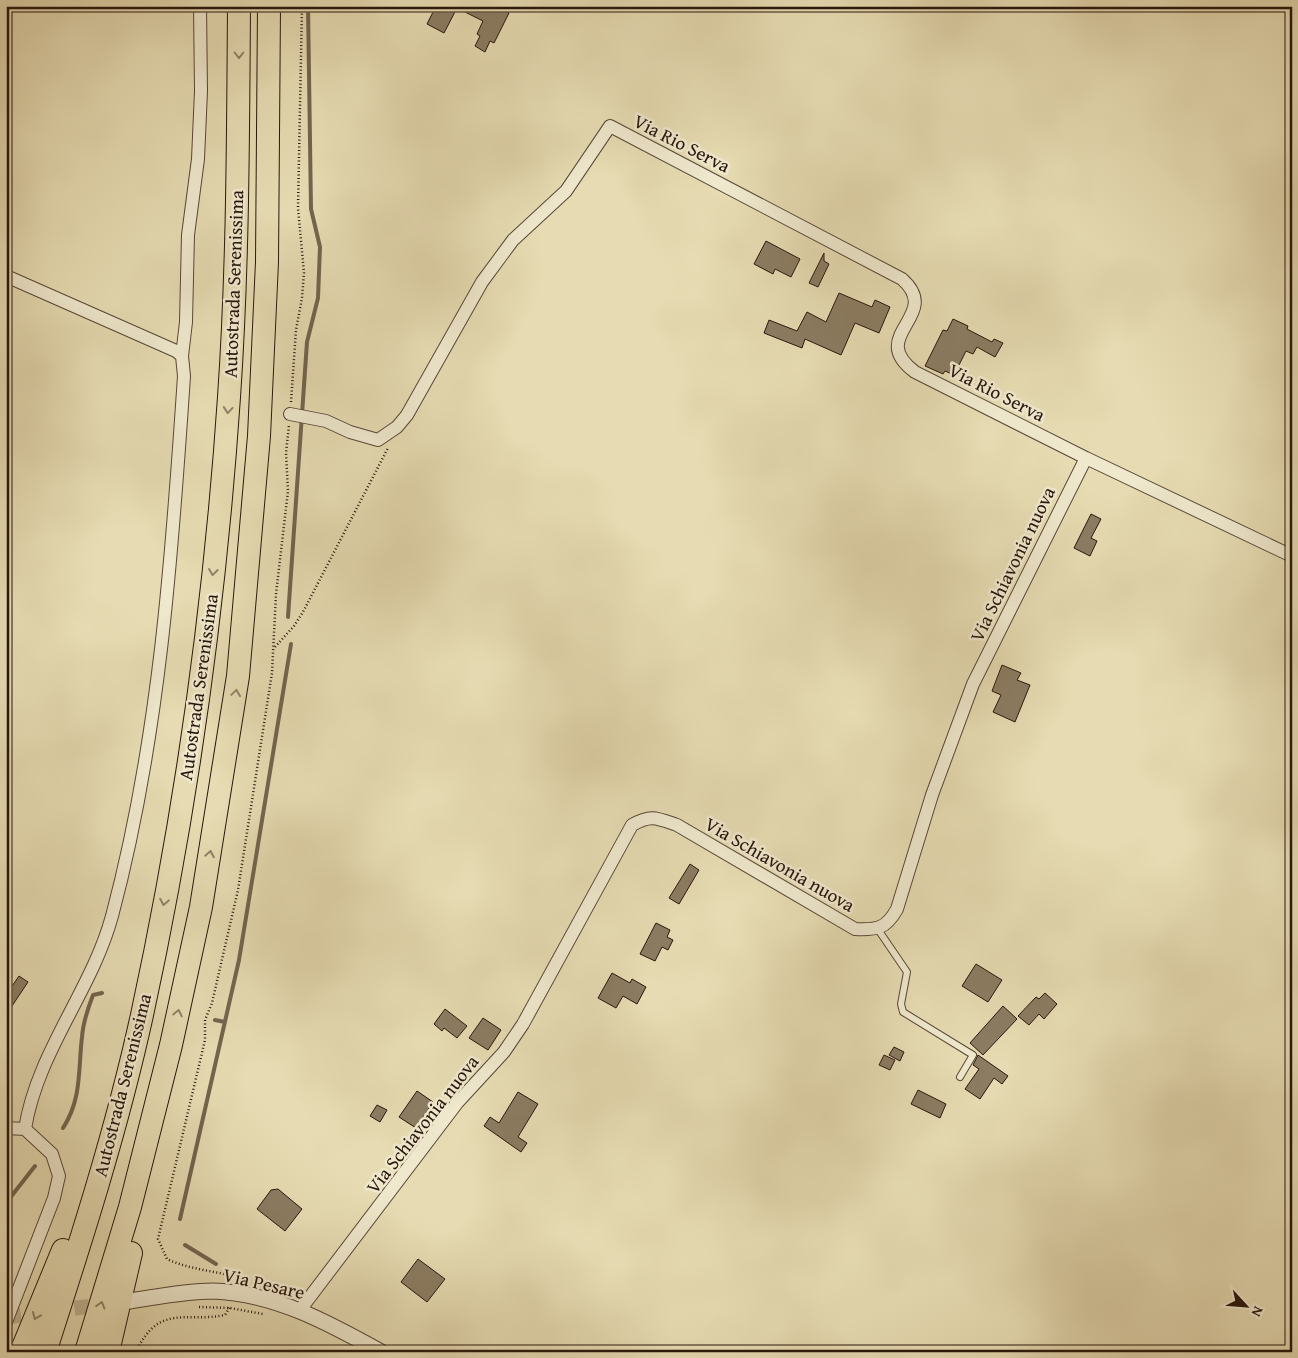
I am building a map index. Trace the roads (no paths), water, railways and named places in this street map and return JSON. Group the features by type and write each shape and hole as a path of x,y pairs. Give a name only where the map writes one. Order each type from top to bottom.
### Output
{"highway":[{"name":"Autostrada Serenissima","path":"45,1352 124,1088 142,1017 176,844 190,756 218,534 230,395 236,236 239,6"},
{"name":"Autostrada Serenissima","path":"86,1352 130,1207 171,1045 201,907 238,676 259,436 265,300 269,6"},
{"path":"108,1352 169,1099 171,1045"},
{"path":"21,1352 73,1222 104,1119 124,1088"}],"street":[{"path":"25,1129 33,1096 45,1066 100,950 112,918 130,838 163,642 184,384 182,356 186,322 188,235 198,149 201,91 200,6"},
{"name":"Via Rio Serva","path":"293,415 326,421 350,432 378,440 387,435 407,414 482,282 513,240 566,191 610,126 902,278 912,287 916,298 913,311 898,340 898,353 903,363 915,372 1086,458"},
{"path":"6,276 157,342 182,356"},
{"path":"1086,458 1292,556"},
{"name":"Via Schiavonia nuova","path":"300,1310 457,1103 504,1052 523,1024 632,825 644,818 656,818 676,825 856,928 876,928 891,920 932,795 973,684 1086,458"},
{"path":"6,1128 25,1129 52,1154 59,1176 54,1198 6,1322"},
{"name":"Via Pesare","path":"130,1302 183,1292 300,1310 381,1352"}],"lane":[{"path":"876,928 907,972 901,1004 903,1012 973,1055 960,1077"}],"waterway":[{"path":"288,617 307,342 318,298 320,247 311,209 308,6"},
{"path":"180,1219 239,960 291,644"},
{"path":"63,1128 69,1117 76,1095 86,1016 93,995 102,993"},
{"path":"215,1020 225,1022"},
{"path":"6,1203 35,1166"},
{"path":"185,1245 216,1264"}],"tunnel":[{"path":"6,1317 108,1304"}]}
